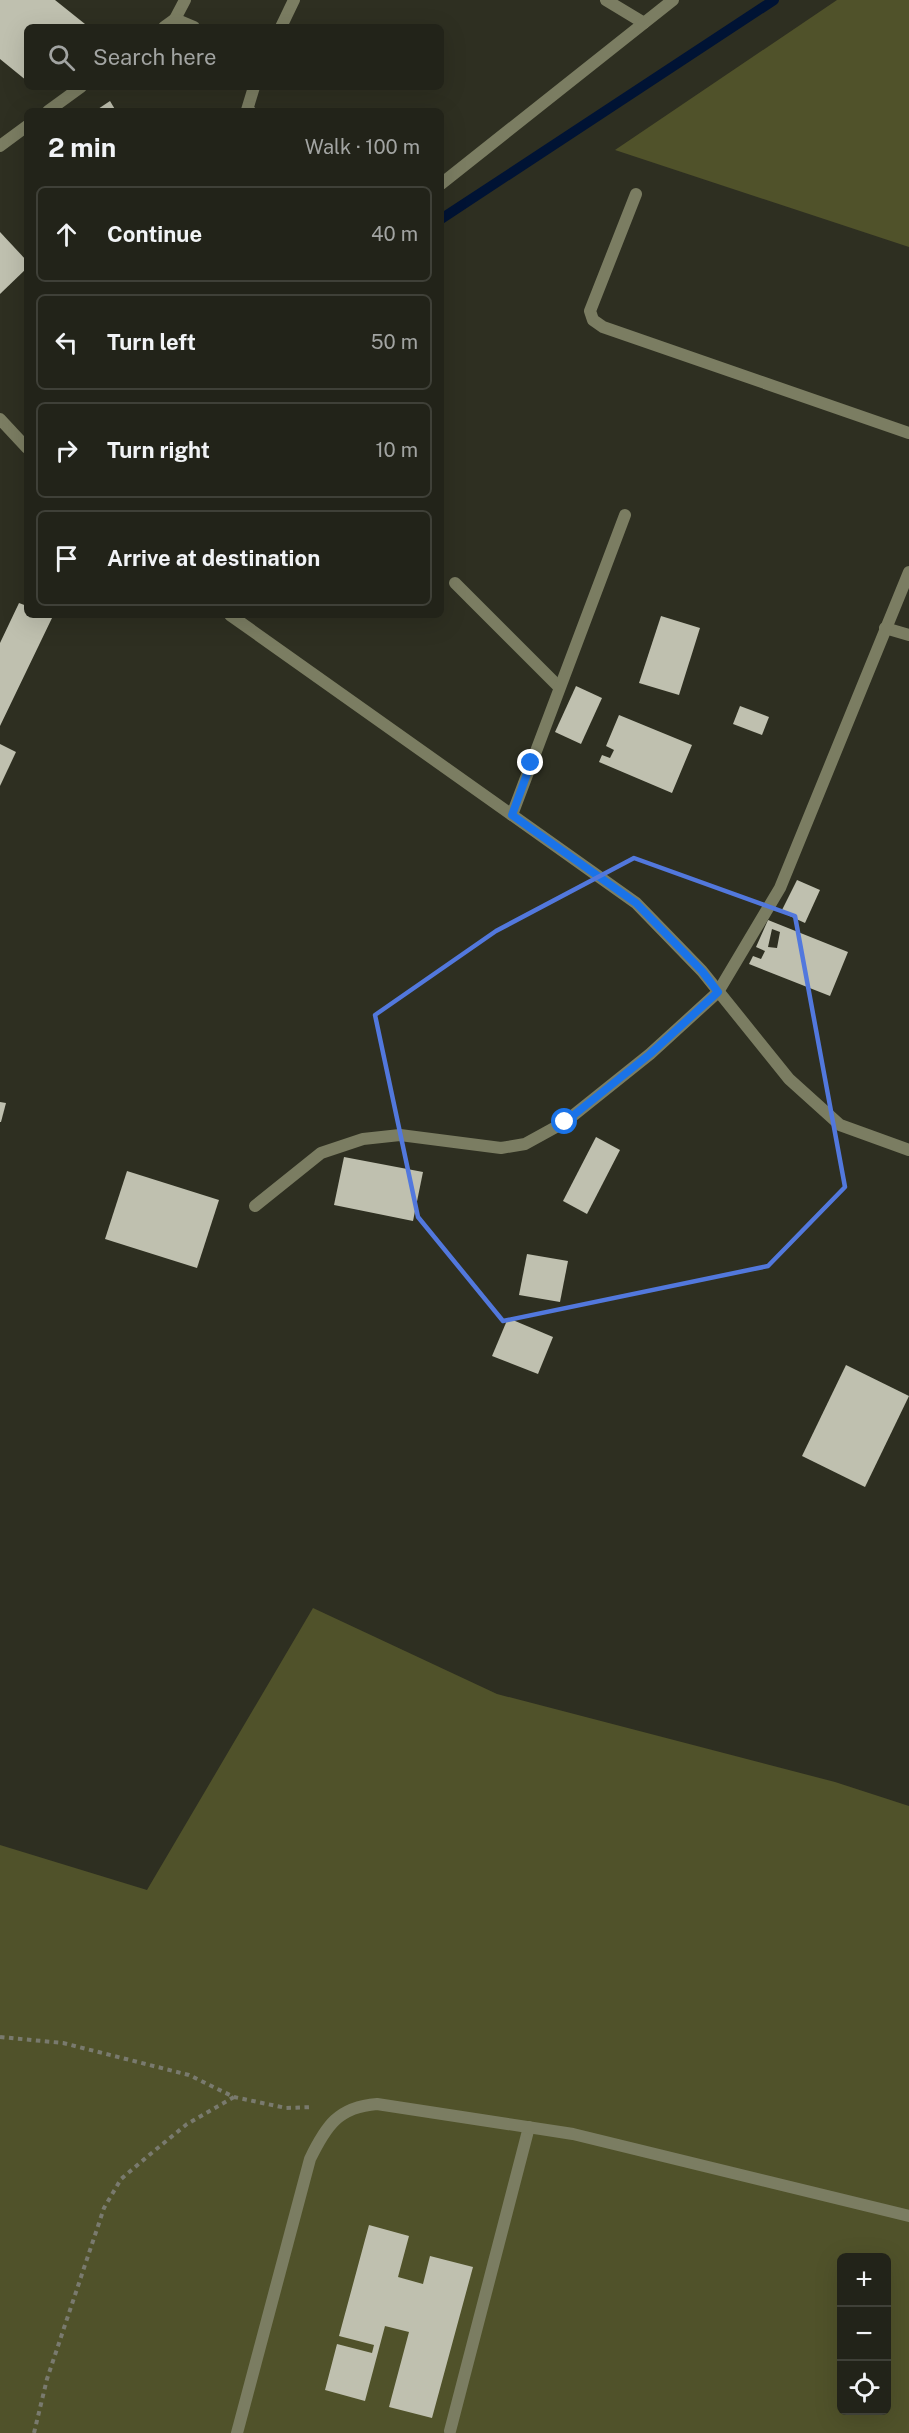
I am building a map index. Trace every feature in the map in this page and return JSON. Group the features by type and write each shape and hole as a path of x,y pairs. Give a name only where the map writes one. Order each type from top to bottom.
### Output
{"street":[{"path":"168,24 175,19 185,0"},
{"path":"282,24 294,0"},
{"path":"606,0 644,23"},
{"path":"444,182 673,0"},
{"path":"175,19 187,24"},
{"path":"52,108 77,90"},
{"path":"248,108 253,90"},
{"path":"0,146 24,128"},
{"path":"636,194 590,311 593,320 603,327 909,433"},
{"path":"0,419 24,445"},
{"path":"512,815 625,515"},
{"path":"255,1206 321,1154 363,1139 400,1135 501,1148 525,1144 573,1115 650,1054 718,992 780,888 909,572"},
{"path":"455,583 559,687"},
{"path":"234,618 636,903 702,971 789,1079 840,1125 909,1150"},
{"path":"885,628 909,634"},
{"path":"237,2433 310,2159 324,2130 359,2105 377,2104 573,2134 909,2216"},
{"path":"450,2431 529,2127"}],"path":[{"path":"0,2037 63,2043 189,2075 234,2097 286,2108 317,2106"},
{"path":"34,2433 46,2379 104,2208 121,2179 187,2124 234,2097"}],"highlighted area":[{"path":"634,858 795,916 845,1187 768,1266 503,1321 418,1217 375,1015 496,931"}],"green space":[{"path":"837,0 909,0 909,247 615,150"},
{"path":"313,1608 497,1694 835,1782 909,1806 909,2433 0,2433 0,1845 147,1890"}],"building":[{"path":"0,0 55,0 85,24 24,24 24,79 0,59"},
{"path":"110,101 114,108 100,108"},
{"path":"0,232 24,258 24,271 0,294"},
{"path":"19,603 24,605 24,618 52,618 0,726 0,643"},
{"path":"661,616 700,628 679,695 639,683"},
{"path":"576,686 602,698 581,744 555,732"},
{"path":"740,706 769,717 762,735 733,724"},
{"path":"619,715 692,745 672,793 599,762 602,755 610,758 614,750 606,746"},
{"path":"0,744 16,752 0,786"},
{"path":"797,880 820,890 805,923 781,912"},
{"path":"768,920 848,952 830,996 749,964 753,956 761,959 765,951 756,947","holes":["772,929 780,932 777,948 768,947"]},
{"path":"0,1102 6,1103 1,1122 0,1122"},
{"path":"596,1137 620,1150 587,1214 563,1201"},
{"path":"344,1157 423,1172 413,1221 334,1205"},
{"path":"127,1171 219,1200 197,1268 105,1239"},
{"path":"527,1254 568,1261 560,1302 519,1295"},
{"path":"508,1318 553,1337 538,1374 492,1356"},
{"path":"846,1365 909,1396 865,1487 802,1456"},
{"path":"369,2225 409,2236 398,2277 423,2284 430,2256 473,2267 432,2418 389,2407 409,2332 385,2326 365,2401 325,2390 337,2344 372,2353 374,2345 339,2336"}],"waterway":[{"path":"444,217 774,0"}],"route":[{"path":"531,763 512,815 636,903 702,971 718,992 650,1054 565,1122"}]}
